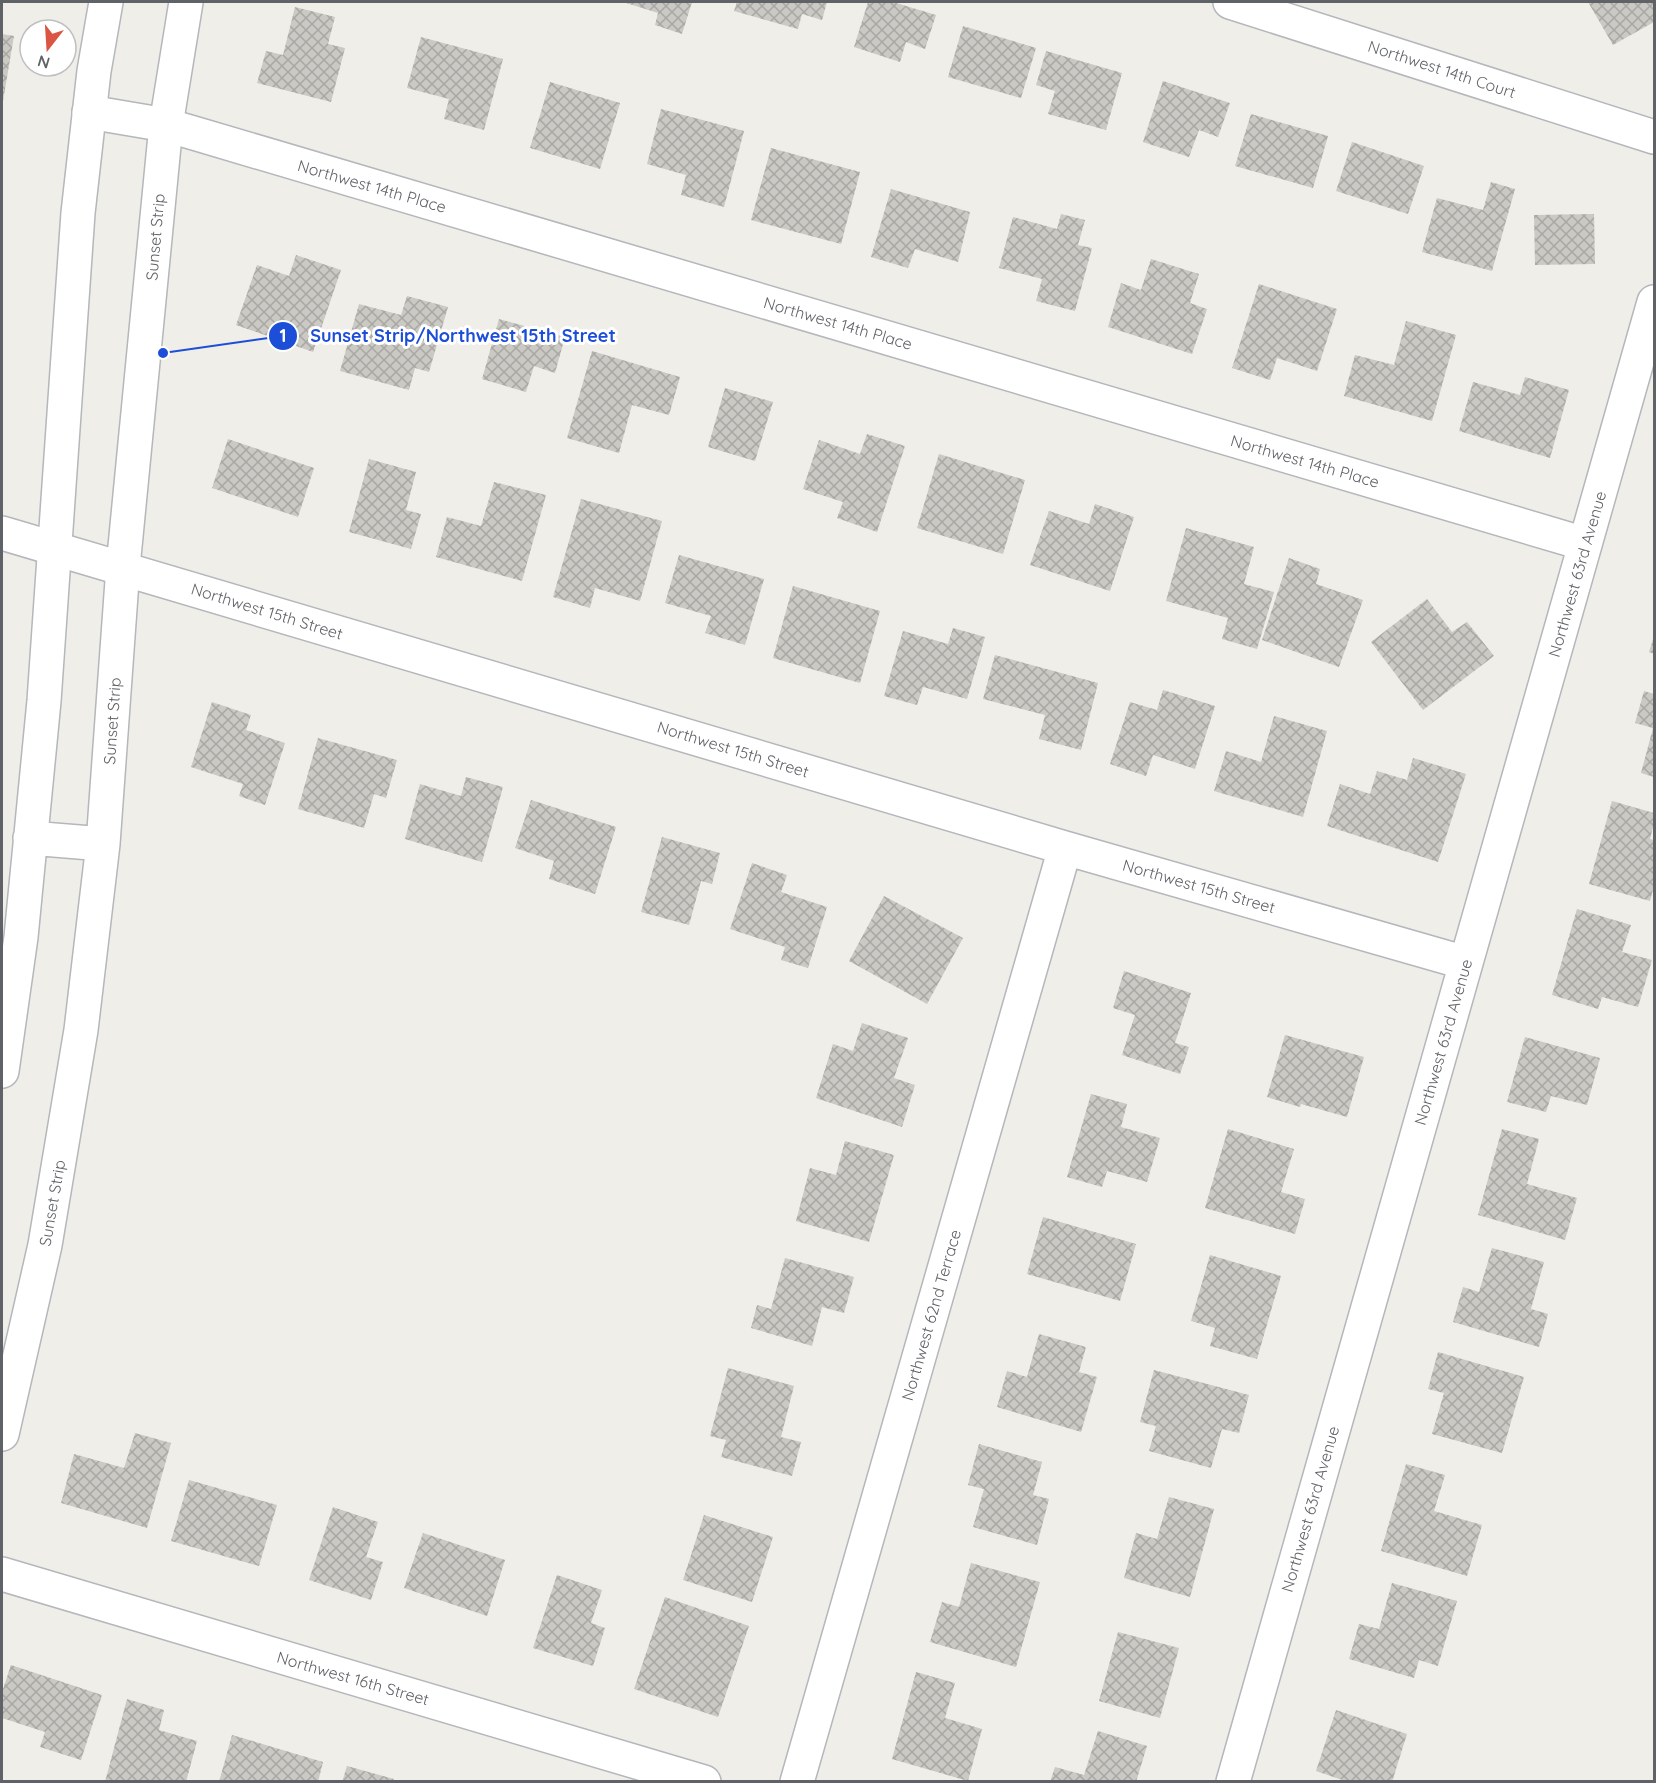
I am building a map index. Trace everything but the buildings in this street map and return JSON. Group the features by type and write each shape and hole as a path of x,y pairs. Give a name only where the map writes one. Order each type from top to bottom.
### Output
{"street":[{"path":"2,1071 21,937 44,701 78,213 94,71 106,2"},
{"name":"Sunset Strip","path":"2,1434 45,1245 81,1030 103,844 123,567 166,125 186,2"},
{"name":"Northwest 14th Court","path":"1230,2 1654,137"},
{"name":"Northwest 14th Place","path":"89,112 166,125 1586,544"},
{"name":"Northwest 63rd Avenue","path":"1233,1782 1654,302"},
{"name":"Northwest 15th Street","path":"2,532 1065,848 1466,963"},
{"path":"30,838 103,844"},
{"name":"Northwest 62nd Terrace","path":"797,1782 1065,848"},
{"name":"Northwest 16th Street","path":"2,1574 704,1782"}],"place":[{"name":"Sunset Strip/Northwest 15th Street","path":"163,353"}]}
